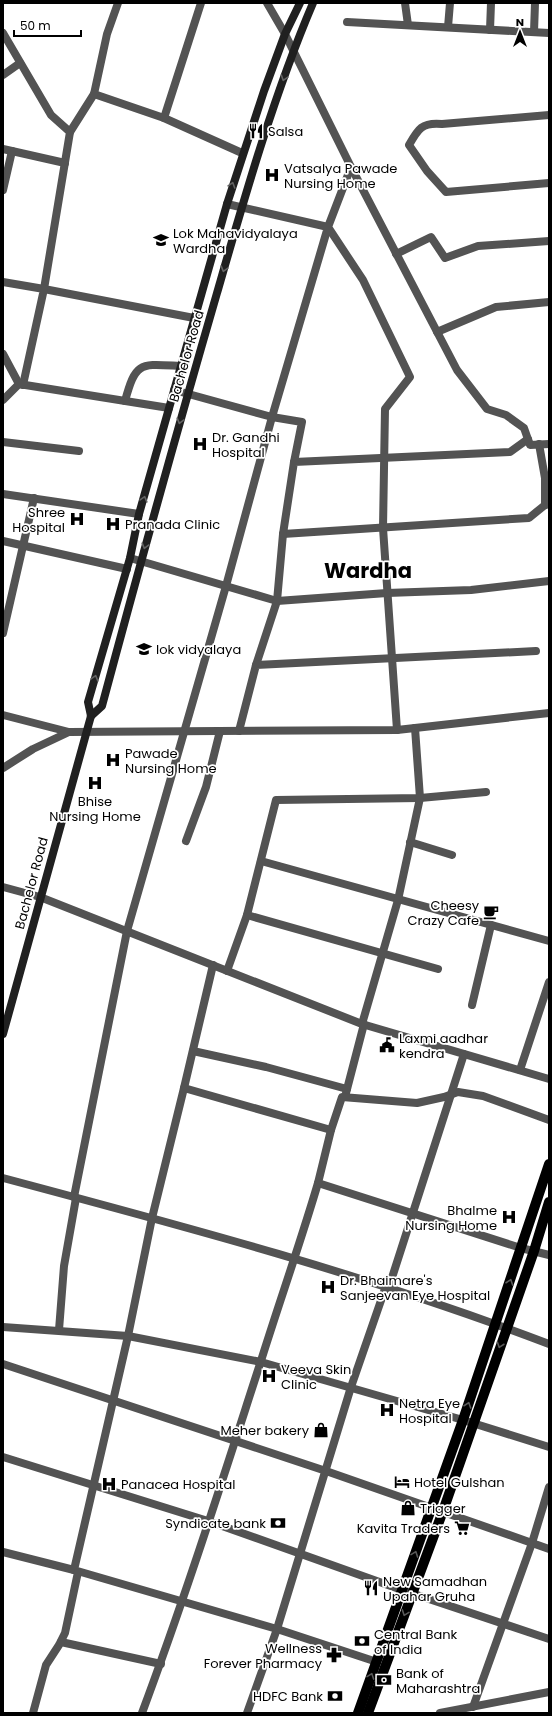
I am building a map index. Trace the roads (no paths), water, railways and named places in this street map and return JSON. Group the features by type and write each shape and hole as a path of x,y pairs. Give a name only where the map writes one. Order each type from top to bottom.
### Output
{"main road":[{"name":"Bachelor Road","path":"3,1034 91,716 88,702 127,569 139,514 180,366 242,153 285,34 300,3"},
{"name":"Bachelor Road","path":"91,716 102,706 141,561 242,207 293,50 313,3"},
{"path":"368,1713 444,1511 496,1323 549,1164"},
{"path":"358,1713 432,1507 507,1328 534,1251 549,1202"}],"street":[{"path":"3,400 21,384 44,290 70,132 94,94 107,34 118,3"},
{"path":"164,118 201,3"},
{"path":"267,3 285,34 351,167 457,370 487,409 506,415 524,428 530,445 549,444"},
{"path":"405,3 408,25"},
{"path":"448,28 450,3"},
{"path":"490,30 491,3"},
{"path":"534,32 535,3"},
{"path":"347,22 549,33"},
{"path":"3,33 51,115 70,132"},
{"path":"3,75 20,63"},
{"path":"94,94 164,118 242,153"},
{"path":"549,115 442,124 433,123 419,128 409,145 426,172 446,192 549,183"},
{"path":"3,149 65,163"},
{"path":"3,190 12,151"},
{"path":"59,1330 64,1266 75,1197 127,931 226,586 272,417 328,227 351,167"},
{"path":"227,204 328,227 363,280 410,377 385,409 383,528 397,730"},
{"path":"396,254 431,237 445,258 478,246 549,241"},
{"path":"3,282 194,318"},
{"path":"437,332 496,307 549,302"},
{"path":"3,354 21,384 169,408"},
{"path":"125,401 133,375 137,369 152,364 180,366"},
{"path":"174,390 272,417 302,422 283,534 277,601 256,665 239,731"},
{"path":"294,462 510,452 528,440"},
{"path":"3,442 79,451"},
{"path":"283,534 529,518 547,505 545,478 539,444"},
{"path":"3,494 139,514"},
{"path":"3,633 24,547 34,498"},
{"path":"3,541 24,547 127,569"},
{"path":"130,558 277,601 388,593 471,590 549,581"},
{"path":"256,665 536,651"},
{"path":"3,714 69,732 86,733 397,730 549,713"},
{"path":"345,1098 363,1024 398,900 420,798 415,728"},
{"path":"186,841 206,787 220,731"},
{"path":"3,768 33,749 69,732"},
{"path":"227,971 247,915 276,800 420,798 486,792"},
{"path":"410,842 452,855"},
{"path":"260,861 549,941"},
{"path":"3,887 40,897 363,1024 549,1079"},
{"path":"247,915 438,970"},
{"path":"472,1005 491,925"},
{"path":"33,1713 46,1664 61,1642 93,1484 128,1336 152,1218 213,965"},
{"path":"520,1070 549,982"},
{"path":"193,1051 266,1067 347,1089"},
{"path":"247,1713 277,1629 351,1388 388,1287 464,1054"},
{"path":"184,1088 331,1130"},
{"path":"142,1713 161,1664 260,1362 296,1258 318,1183 331,1130 342,1097 417,1103 458,1092 482,1096 549,1120"},
{"path":"3,1178 296,1258 496,1323 549,1344"},
{"path":"318,1183 521,1248 549,1255"},
{"path":"3,1327 128,1336 260,1362 468,1421 549,1447"},
{"path":"3,1364 326,1471 444,1511 549,1549"},
{"path":"3,1457 208,1521 402,1590 549,1639"},
{"path":"473,1707 532,1543 549,1487"},
{"path":"3,1552 76,1571 277,1629 376,1662"},
{"path":"61,1642 161,1664"},
{"path":"440,1713 549,1692"}],"place":[{"name":"Salsa","path":"256,131"},
{"name":"Vatsalya Pawade Nursing Home","path":"272,175"},
{"name":"Lok Mahavidyalaya Wardha","path":"161,240"},
{"name":"Dr. Gandhi Hospital","path":"200,444"},
{"name":"Shree Hospital","path":"77,519"},
{"name":"Pranada Clinic","path":"113,524"},
{"name":"lok vidyalaya","path":"144,649"},
{"name":"Pawade Nursing Home","path":"113,760"},
{"name":"Bhise Nursing Home","path":"95,783"},
{"name":"Cheesy Crazy Cafe","path":"491,912"},
{"name":"Laxmi aadhar kendra","path":"387,1045"},
{"name":"Bhalme Nursing Home","path":"509,1217"},
{"name":"Dr. Bhaimare's Sanjeevan Eye Hospital","path":"328,1287"},
{"name":"Veeva Skin Clinic","path":"269,1376"},
{"name":"Netra Eye Hospital","path":"387,1410"},
{"name":"Meher bakery","path":"321,1430"},
{"name":"Hotel Gulshan","path":"402,1482"},
{"name":"Panacea Hospital","path":"109,1484"},
{"name":"Trigger","path":"408,1508"},
{"name":"Syndicate bank","path":"278,1523"},
{"name":"Kavita Traders","path":"462,1528"},
{"name":"New Samadhan Upahar Gruha","path":"371,1588"},
{"name":"Central Bank of India","path":"362,1641"},
{"name":"Wellness Forever Pharmacy","path":"334,1655"},
{"name":"Bank of Maharashtra","path":"384,1680"},
{"name":"HDFC Bank","path":"335,1696"}],"district":[{"name":"Wardha","path":"368,571"}]}
